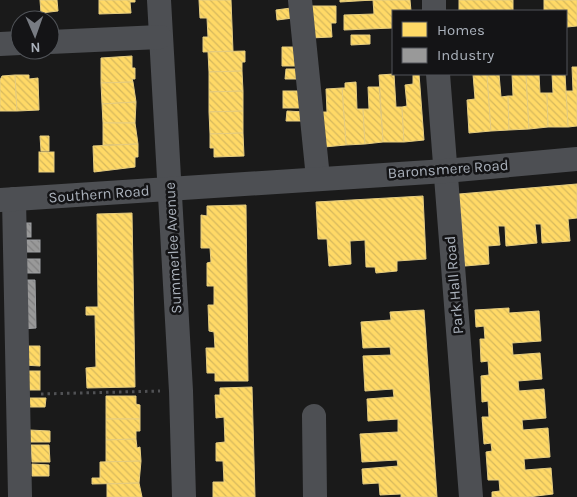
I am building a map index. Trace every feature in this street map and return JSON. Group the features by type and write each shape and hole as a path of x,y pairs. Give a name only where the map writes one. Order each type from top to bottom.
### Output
{"street":[{"name":"Summerlee Avenue","path":"159,0 181,391 184,497"},
{"path":"300,0 318,178"},
{"path":"60,42 160,37"},
{"name":"Park Hall Road","path":"438,75 471,497"},
{"name":"Baronsmere Road","path":"318,178 445,171 577,159"},
{"name":"Southern Road","path":"7,200 318,178"},
{"path":"7,200 18,395 20,496"},
{"path":"314,416 315,497"}],"path":[{"path":"18,395 181,391"}],"building: Homes":[{"path":"40,0 57,0 58,10 41,10"},
{"path":"99,0 135,0 135,2 130,2 131,13 99,14"},
{"path":"199,0 231,0 233,51 203,52 203,37 208,37 207,18 200,18"},
{"path":"340,0 373,0 340,2"},
{"path":"373,0 410,0 411,10 392,10 392,28 344,30 344,15 374,14"},
{"path":"459,0 513,0 513,10 459,10"},
{"path":"544,0 577,0 577,26 567,27 567,10 544,10"},
{"path":"309,6 336,6 336,23 331,23 332,37 310,38"},
{"path":"291,8 293,18 277,20 276,10"},
{"path":"351,35 370,35 370,44 351,45"},
{"path":"282,47 302,47 303,66 282,66"},
{"path":"245,51 245,62 242,62 242,71 209,72 208,52"},
{"path":"132,56 132,68 135,68 135,79 132,79 133,82 101,83 101,58"},
{"path":"572,67 577,67 577,126 568,127 566,91 573,91"},
{"path":"286,69 303,69 303,79 285,79"},
{"path":"242,71 243,91 209,92 209,72"},
{"path":"15,75 17,111 0,111 0,80 2,76"},
{"path":"15,75 29,75 29,79 38,78 39,110 17,111"},
{"path":"379,75 394,75 396,107 402,107 404,142 383,142"},
{"path":"413,75 419,75 424,140 404,142 402,107 407,106 405,85 413,84"},
{"path":"473,75 487,75 491,131 469,133 467,100 475,99"},
{"path":"487,75 499,75 501,97 508,96 509,130 491,131"},
{"path":"512,75 526,75 529,129 509,130 508,96 513,96"},
{"path":"526,75 539,75 540,93 547,93 548,127 529,129"},
{"path":"552,75 565,75 568,127 548,127 547,93 553,93"},
{"path":"133,82 136,102 102,104 101,83"},
{"path":"356,82 357,109 363,109 365,144 346,145 342,88 345,88 345,83"},
{"path":"368,87 379,87 383,142 365,144 363,109 369,109"},
{"path":"342,88 346,145 324,147 322,112 327,112 326,89"},
{"path":"243,91 243,111 209,112 209,92"},
{"path":"283,91 303,91 303,108 283,108"},
{"path":"136,102 135,123 103,123 102,104"},
{"path":"243,111 243,133 210,134 209,112"},
{"path":"287,111 305,112 305,121 286,121"},
{"path":"103,123 135,123 138,144 103,145"},
{"path":"243,133 244,156 214,157 214,148 210,148 210,134"},
{"path":"40,136 49,136 49,151 41,151"},
{"path":"138,144 138,157 135,157 135,167 94,172 93,146"},
{"path":"39,152 54,152 54,172 39,172"},
{"path":"577,184 577,218 568,219 570,241 542,243 541,224 535,224 537,243 506,246 505,226 498,226 500,245 488,246 489,264 465,266 459,194"},
{"path":"423,196 426,259 397,261 397,271 376,273 375,267 366,267 365,240 350,241 351,264 329,266 327,239 318,239 316,202"},
{"path":"246,205 248,381 215,381 215,373 207,373 206,348 215,348 214,332 209,331 208,305 214,305 214,286 207,286 207,263 211,262 210,248 201,248 201,215 207,216 207,206"},
{"path":"132,213 135,387 87,388 86,368 96,367 95,315 86,315 86,307 98,307 97,214"},
{"path":"509,308 509,313 539,311 541,341 512,343 513,355 540,353 542,379 518,381 519,391 544,389 546,418 522,420 523,430 548,428 550,457 524,459 525,470 551,468 553,494 528,497 492,497 492,492 500,491 499,480 488,480 486,452 492,451 491,443 484,444 482,417 489,417 488,401 482,402 481,376 489,375 488,361 481,362 480,339 485,339 484,326 476,327 475,310"},
{"path":"424,310 437,497 401,497 401,494 380,495 379,483 363,484 362,469 398,466 397,460 362,462 360,434 398,432 398,419 368,421 367,399 394,397 393,389 365,391 363,356 391,355 390,347 363,348 361,322 391,320 390,312"},
{"path":"23,346 40,346 40,366 23,365"},
{"path":"22,371 40,371 40,390 22,390"},
{"path":"252,387 255,497 213,497 213,482 224,482 223,461 216,461 216,443 225,442 224,417 216,418 215,395 220,395 220,388"},
{"path":"106,396 136,396 136,404 140,405 140,419 106,419"},
{"path":"29,398 46,398 45,407 29,407"},
{"path":"106,419 140,419 140,431 136,431 136,439 106,440"},
{"path":"29,430 50,431 50,442 29,442"},
{"path":"136,439 137,448 140,447 141,461 106,462 106,440"},
{"path":"31,445 49,445 50,462 32,462"},
{"path":"141,461 139,483 92,484 92,478 100,478 100,462"},
{"path":"32,464 49,465 49,476 32,476"},
{"path":"139,483 142,497 107,497 107,484"}],"building: Industry":[{"path":"21,223 31,223 31,237 21,237"},
{"path":"17,240 40,240 40,252 17,252"},
{"path":"19,259 40,259 40,273 19,273"},
{"path":"20,280 35,280 36,328 21,329"}]}
